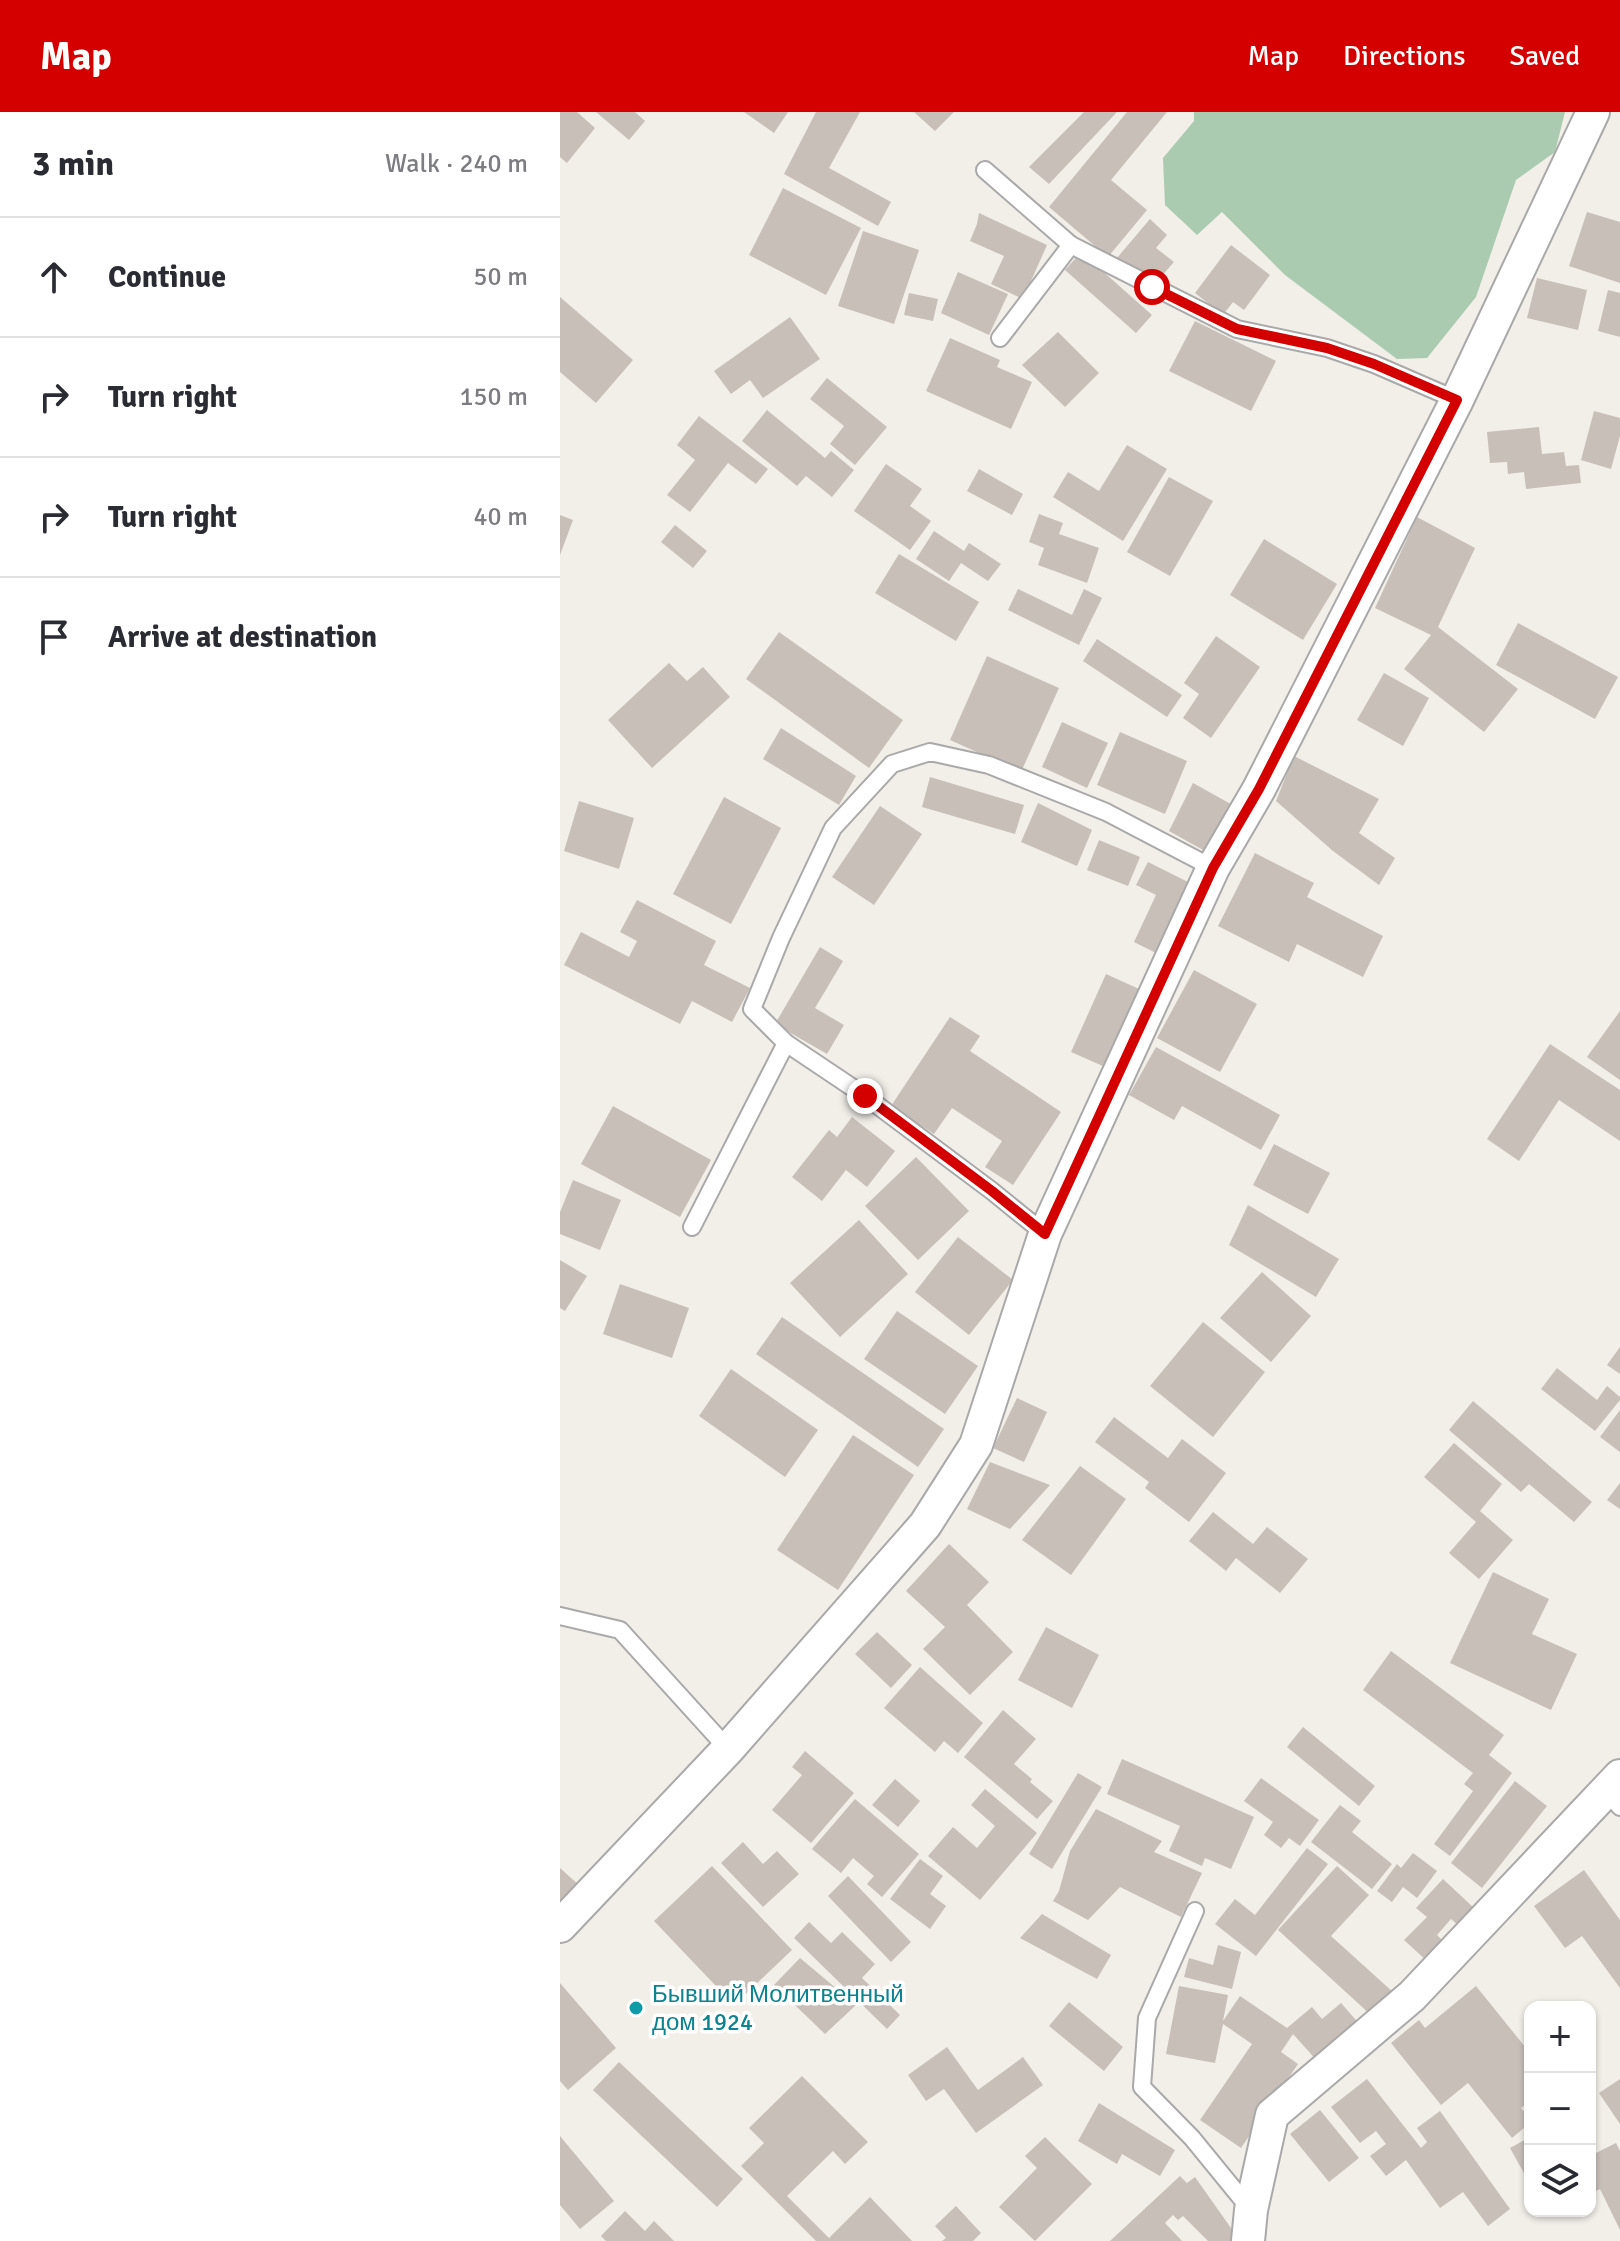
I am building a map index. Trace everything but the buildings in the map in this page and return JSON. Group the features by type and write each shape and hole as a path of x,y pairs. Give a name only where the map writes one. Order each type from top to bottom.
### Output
{"street":[{"path":"560,1926 728,1749 925,1525 976,1445 1045,1234 1213,868 1259,789 1457,400 1593,112"},
{"path":"1250,2226 1272,2115 1412,1996 1616,1791"}],"lane":[{"path":"985,170 1071,245 1237,329 1327,348 1374,364 1457,400"},
{"path":"1000,338 1071,245"},
{"path":"1045,1234 878,1106 786,1043 752,1009 781,938 833,828 892,764 930,752 989,765 1106,812 1213,868"},
{"path":"692,1227 786,1043"},
{"path":"560,1616 620,1630 728,1749"},
{"path":"1195,1911 1147,2018 1142,2087 1192,2138 1250,2226"}],"green space":[{"path":"1194,112 1565,112 1555,152 1516,180 1476,297 1427,358 1397,359 1285,275 1222,212 1197,235 1165,205 1163,158 1194,121"}],"place":[{"name":"Бывший Молитвенный дом 1924","path":"636,2008"}],"route":[{"path":"865,1096 1045,1234 1213,868 1259,789 1457,400 1374,364 1327,348 1237,329 1152,287"}]}
